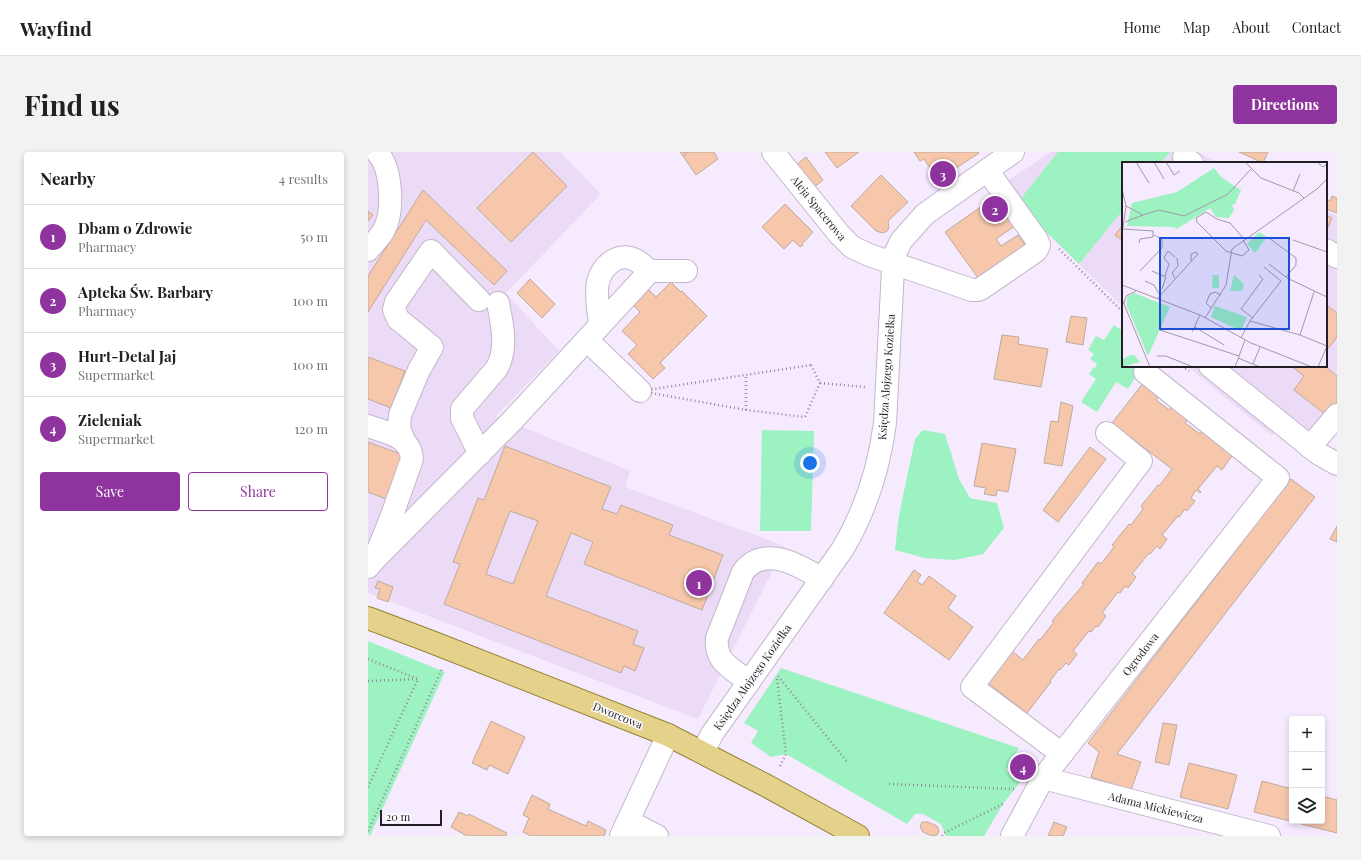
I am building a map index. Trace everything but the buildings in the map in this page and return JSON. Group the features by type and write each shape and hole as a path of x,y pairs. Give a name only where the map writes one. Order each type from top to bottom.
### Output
{"main road":[{"name":"Dworcowa","path":"368,618 668,735 703,752 858,836"}],"street":[{"path":"368,250 383,231 390,210 387,172 383,160 377,152"},
{"name":"Aleja Spacerowa","path":"773,152 847,243 865,254 965,288 978,290 1036,251 1039,245 1037,240"},
{"path":"996,160 1037,240"},
{"name":"Księdza Alojzego Koziełka","path":"703,752 712,734 842,550 854,529 866,501 879,459 885,423 894,263 895,254 901,241 925,214 996,160"},
{"path":"371,563 391,518 412,459 412,452 403,438 399,428 400,416 419,370 432,347 398,319 394,310 396,302 431,251 489,301 504,338 504,349 501,361 497,368 462,409 461,413 480,454"},
{"path":"1327,251 1337,257"},
{"path":"640,391 593,332 597,288 602,272 613,260 621,258 634,259 650,271 686,271"},
{"path":"371,563 480,454 650,271"},
{"path":"1211,367 1319,454 1337,464"},
{"name":"Ogrodowa","path":"1012,836 1040,784 1062,754 1278,478 1145,372"},
{"path":"1310,447 1337,415"},
{"path":"368,426 403,438"},
{"path":"1062,754 972,687 1141,461 1107,433"},
{"path":"749,682 722,660 716,644 743,572 748,566 760,559 777,558 805,568 822,579"},
{"path":"657,836 624,829 668,735"},
{"name":"Adama Mickiewicza","path":"1040,784 1269,836"}],"path":[{"path":"1037,240 1047,238 1122,311"},
{"path":"640,391 811,365 820,383"},
{"path":"746,375 746,410"},
{"path":"640,391 746,410 805,417 820,383"},
{"path":"820,383 872,387"},
{"path":"368,659 418,679"},
{"path":"368,831 442,669"},
{"path":"778,768 786,754 775,674 848,763"},
{"path":"368,681 418,679"},
{"path":"368,787 418,679"},
{"path":"889,784 1040,784"},
{"path":"942,836 944,833 1040,784"}],"shaded area":[{"path":"368,152 560,152 601,194 506,293 559,351 496,416 630,471 625,487 785,546 698,719 368,593"},
{"path":"1051,152 1197,152 1217,162 1122,162 1122,306 1016,203 1009,180"},
{"path":"1327,211 1337,216 1337,402 1312,433 1289,415 1272,436 1188,367 1327,367"}],"green space":[{"path":"1058,152 1170,152 1162,162 1122,162 1122,211 1079,264 1024,210 1018,202"},
{"path":"1114,325 1122,330 1122,367 1136,367 1140,370 1128,389 1116,382 1097,412 1081,402 1096,379 1089,374 1097,364 1090,359 1094,354 1088,350 1096,336 1104,340"},
{"path":"762,430 814,431 811,531 760,531"},
{"path":"923,430 945,434 959,479 970,498 997,503 1004,528 983,554 955,560 925,558 895,550 899,515 915,439"},
{"path":"368,641 445,672 370,836 368,836"},
{"path":"781,668 1019,748 1006,770 1020,782 1003,804 984,836 946,836 941,824 923,814 915,814 907,824 786,754 771,757 751,743 758,731 744,723"}],"place":[{"name":"Hurt-Detal Jaj","path":"943,174"},
{"name":"Apteka Św. Barbary","path":"995,209"},
{"name":"Dbam o Zdrowie","path":"699,583"},
{"name":"Zieleniak","path":"1023,767"}]}
